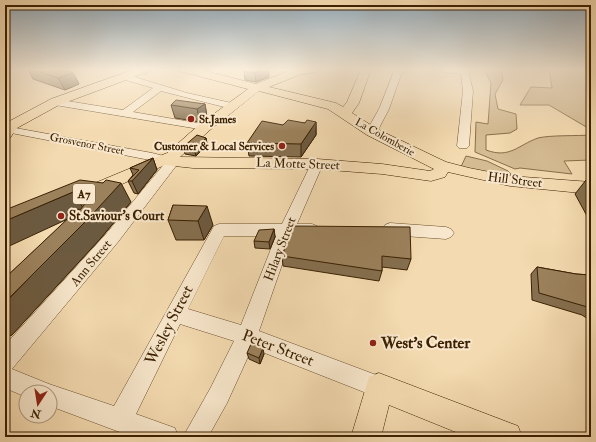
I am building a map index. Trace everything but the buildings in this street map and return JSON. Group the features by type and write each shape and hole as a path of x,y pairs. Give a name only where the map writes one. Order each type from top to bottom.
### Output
{"main road":[{"path":"8,129 55,102 89,90"},
{"path":"168,161 205,127 254,90"},
{"name":"La Colomberie","path":"263,90 332,106 436,171"},
{"path":"344,114 353,103 358,90"},
{"name":"La Motte Street","path":"168,161 317,164 436,171"},
{"name":"A7","path":"77,197 168,161"},
{"name":"Hill Street","path":"436,171 468,173 510,181 591,188"},
{"path":"366,437 379,387 507,437"}],"street":[{"path":"124,114 156,90"},
{"path":"165,90 232,106"},
{"path":"372,132 384,109 391,90"},
{"path":"463,146 468,90"},
{"path":"55,102 205,127"},
{"name":"Grosvenor Street","path":"8,129 152,156 168,161"},
{"name":"Ann Street","path":"5,361 76,281 160,180 168,161"},
{"name":"Hilary Street","path":"195,437 219,395 247,336 286,230 317,164"},
{"path":"377,229 399,229 446,234"},
{"name":"Wesley Street","path":"120,420 219,230 286,230"},
{"path":"286,230 324,230"},
{"name":"Peter Street","path":"175,314 247,336 379,387"},
{"path":"5,376 24,384"},
{"path":"58,398 166,437"}],"shaded area":[{"path":"491,90 497,90 495,94 498,109 516,114 517,129 510,133 486,135 486,150 501,153 508,152 538,138 591,135 591,160 564,161 572,174 520,168 515,169 475,152 476,122 488,124"},
{"path":"529,90 591,90 591,125 588,128 549,105 520,105"},
{"path":"466,156 487,161 508,171 511,174 509,177 460,169"}],"place":[{"name":"St.James","path":"191,119"},
{"name":"Customer & Local Services","path":"282,146"},
{"name":"St.Saviour's Court","path":"61,216"},
{"name":"West's Center","path":"373,343"}]}
